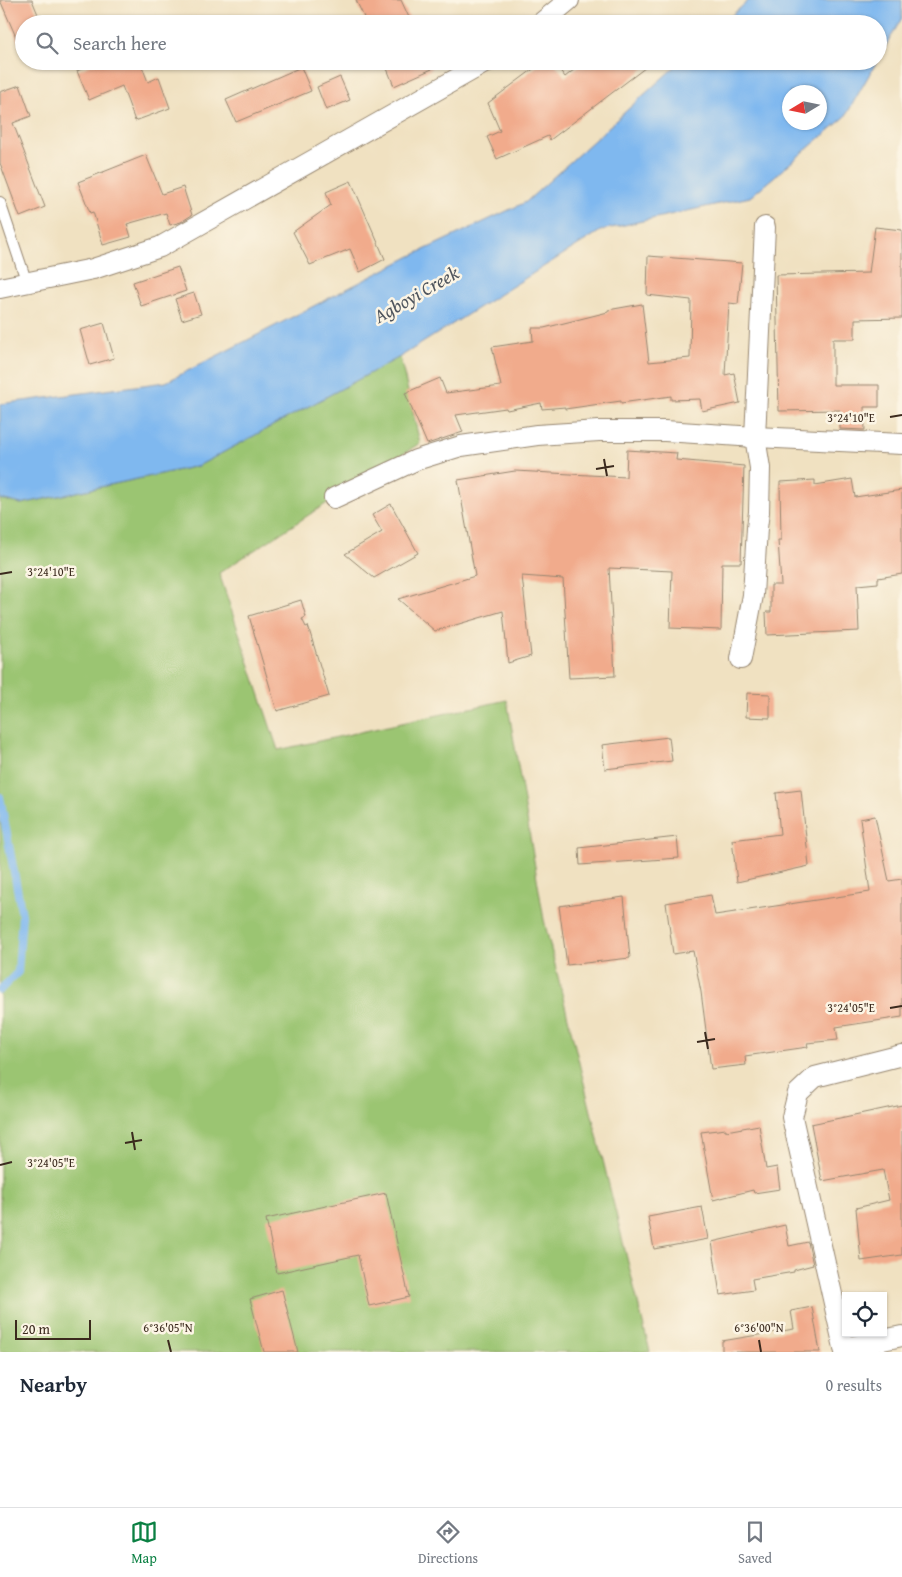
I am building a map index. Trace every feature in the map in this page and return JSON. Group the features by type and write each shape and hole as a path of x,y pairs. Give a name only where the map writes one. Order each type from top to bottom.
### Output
{"street":[{"path":"551,15 569,0"},
{"path":"0,288 93,269 160,246 472,70"},
{"path":"741,658 752,595 756,528 759,512 760,468 755,437 765,227"},
{"path":"334,498 416,460 461,446 537,435 599,431 665,431 902,444"},
{"path":"902,1055 815,1077 798,1093 792,1117 845,1350 902,1336"}],"lane":[{"path":"0,202 27,283"}],"green space":[{"path":"400,357 420,443 219,573 278,750 507,700 544,920 650,1352 0,1352 0,499 21,504 198,466"}],"water":[{"path":"749,0 902,0 902,18 887,44 887,15 732,15"},
{"name":"Agboyi Creek","path":"671,70 872,70 845,117 750,197 602,230 400,357 198,466 21,504 0,499 0,404 166,382 409,257 526,202"}],"building":[{"path":"0,0 32,0 38,15 15,15 15,35"},
{"path":"356,0 401,0 408,15 363,15"},
{"path":"143,70 148,82 159,77 170,108 135,121 122,86 89,100 77,71"},
{"path":"294,70 302,70 311,91 236,122 226,100"},
{"path":"388,70 430,70 394,86"},
{"path":"532,70 560,70 565,77 574,70 642,70 550,140 548,136 497,159 487,137 500,131 488,103"},
{"path":"340,77 350,100 326,110 317,87"},
{"path":"20,85 31,116 13,123 45,207 20,217 0,163 0,92"},
{"path":"146,155 162,194 183,187 192,215 181,222 170,225 166,213 127,224 131,237 103,245 93,212 90,213 78,182"},
{"path":"351,181 385,259 360,272 350,249 310,265 293,232 331,205 326,192"},
{"path":"875,227 902,230 902,318 855,319 855,339 833,339 833,385 879,385 879,407 864,407 865,430 840,429 840,410 779,411 776,275 869,273"},
{"path":"648,256 742,263 738,304 729,303 725,375 734,373 740,403 702,411 700,399 671,400 671,396 565,409 565,407 542,409 541,403 507,410 506,408 456,415 463,432 427,444 405,393 440,378 446,393 501,386 492,347 533,341 532,328 544,328 608,312 608,310 642,304 649,362 690,358 691,300 647,295"},
{"path":"178,267 186,291 141,306 133,282"},
{"path":"194,293 201,314 182,320 175,299"},
{"path":"104,323 114,358 90,365 80,330"},
{"path":"627,450 677,453 676,460 744,466 741,563 722,563 721,630 670,628 672,571 609,568 615,676 569,678 563,579 522,576 531,656 508,663 503,611 435,631 398,599 475,576 458,480 515,471 626,477"},
{"path":"852,479 855,497 902,490 902,574 878,578 878,583 857,585 859,631 767,635 766,612 771,612 771,585 781,585 778,540 781,540 780,482 815,480 815,485"},
{"path":"391,504 418,553 374,578 345,554 382,532 372,515"},
{"path":"301,600 306,617 302,619 306,627 308,626 329,696 277,711 249,616"},
{"path":"747,693 770,694 770,718 746,717"},
{"path":"669,737 672,761 605,769 602,745"},
{"path":"801,790 809,866 737,882 732,840 780,834 776,793"},
{"path":"875,816 889,881 902,879 902,1017 836,1027 838,1040 807,1043 808,1047 745,1056 746,1065 711,1069 701,992 693,951 673,954 666,903 711,895 715,915 870,892 860,819"},
{"path":"677,837 679,858 580,865 579,848"},
{"path":"624,897 630,958 567,965 559,906"},
{"path":"902,1105 902,1255 861,1261 856,1208 889,1200 883,1170 822,1181 811,1124"},
{"path":"759,1125 766,1169 777,1167 780,1189 754,1193 753,1190 713,1200 701,1132 726,1129 726,1131"},
{"path":"386,1193 409,1297 369,1306 358,1255 277,1273 266,1219"},
{"path":"702,1207 708,1239 654,1249 648,1217"},
{"path":"785,1225 789,1246 808,1242 813,1265 794,1270 794,1272 752,1279 754,1290 720,1295 712,1242"},
{"path":"282,1290 298,1352 264,1352 250,1299"},
{"path":"812,1307 820,1352 722,1352 722,1341 794,1329 791,1311"}],"waterway":[{"path":"0,797 22,915 18,972 0,990"}]}
